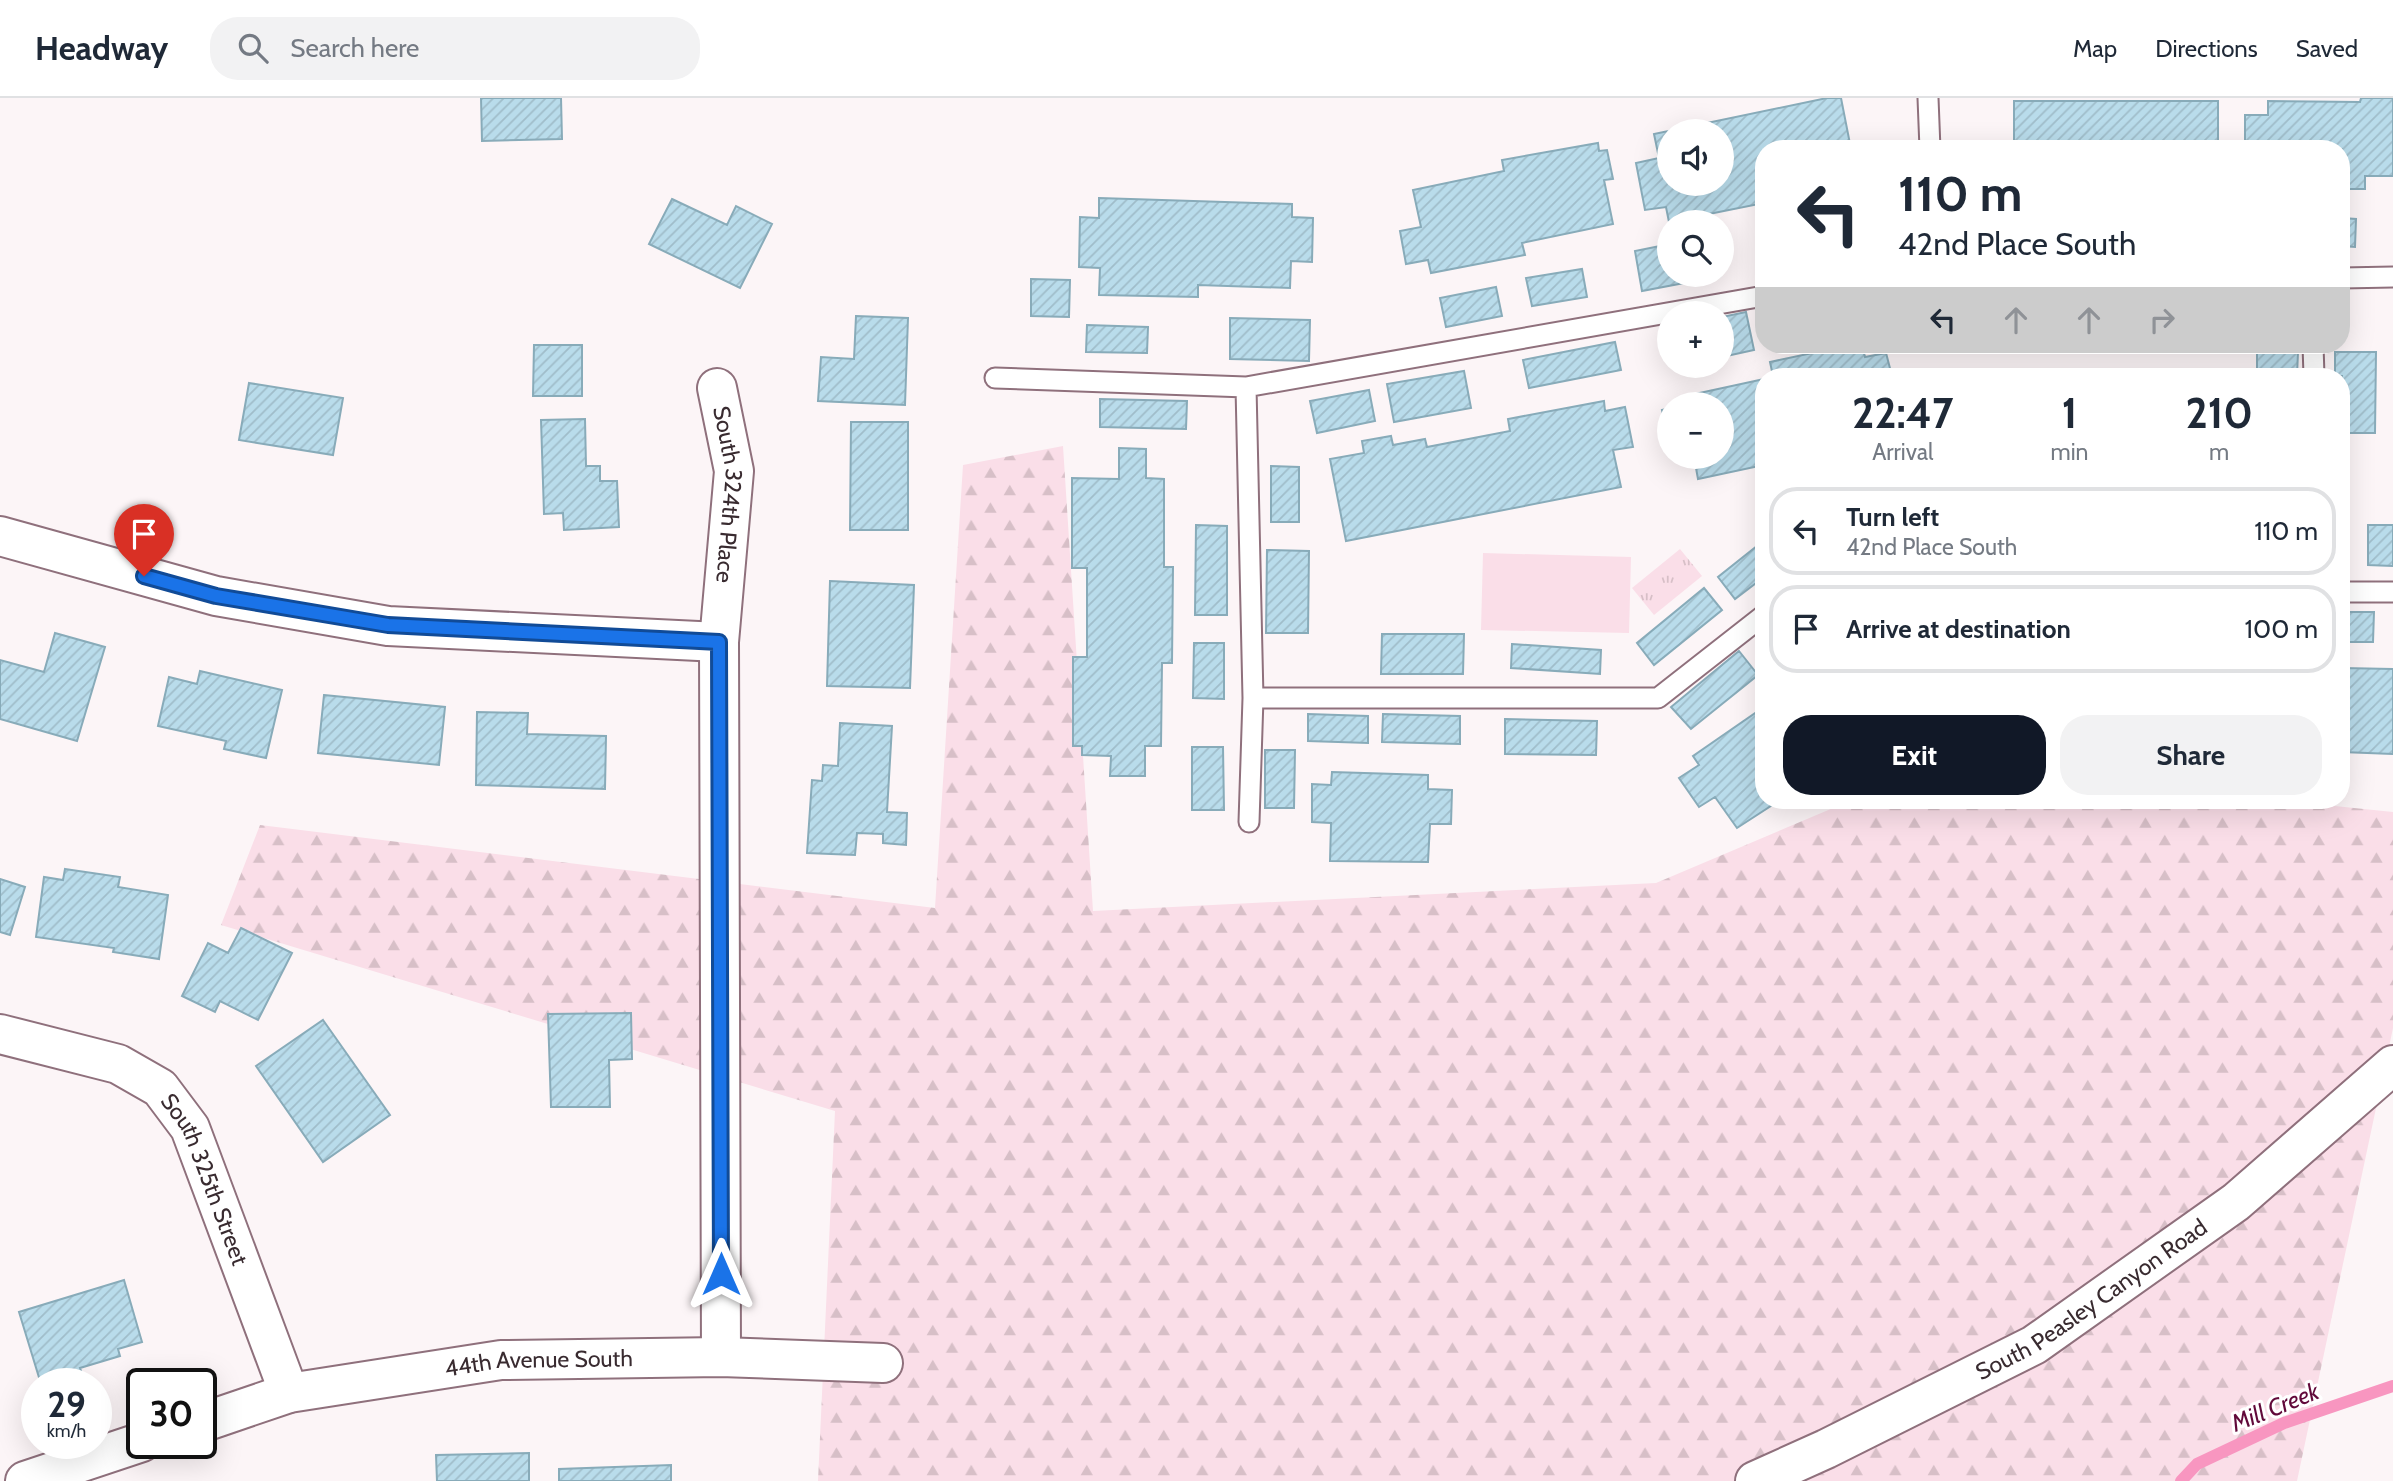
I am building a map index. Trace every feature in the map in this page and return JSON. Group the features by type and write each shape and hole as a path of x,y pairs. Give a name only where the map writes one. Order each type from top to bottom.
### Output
{"street":[{"name":"South 324th Place","path":"717,388 734,471 719,642 721,1357"},
{"path":"0,536 216,596 388,625 719,642"},
{"name":"South 325th Street","path":"0,1034 118,1064 160,1088 190,1128 289,1394"},
{"name":"South Peasley Canyon Road","path":"1755,1481 1826,1449 2035,1345 2236,1202 2393,1065"},
{"name":"44th Avenue South","path":"217,1418 289,1394 501,1360 721,1357 883,1363"},
{"path":"25,1481 126,1447"}],"lane":[{"path":"1928,98 1930,140"},
{"path":"2350,278 2393,277"},
{"path":"995,378 1246,387 1755,298"},
{"path":"1246,387 1253,698 1249,822"},
{"path":"2350,592 2393,592"},
{"path":"1253,698 1658,698 1755,622"}],"green space":[{"path":"1063,446 1093,911 1656,883 1831,809 2350,808 2393,812 2393,1028 2297,1481 818,1481 835,1111 221,925 260,825 935,908 963,465"},
{"path":"1680,549 1702,576 1654,615 1632,588"},
{"path":"1483,553 1631,557 1629,633 1481,630"}],"building":[{"path":"481,98 561,98 562,139 482,141"},
{"path":"1827,98 1841,98 1849,140 1755,140 1755,205 1729,210 1667,210 1666,207 1645,210 1636,163 1657,158 1657,196 1734,196 1734,119 1726,119"},
{"path":"2361,98 2393,98 2393,176 2365,176 2365,189 2350,189 2350,140 2245,140 2245,115 2268,115 2268,101 2360,102"},
{"path":"2014,101 2218,101 2218,140 2014,140"},
{"path":"1598,143 1599,151 1607,150 1613,179 1604,180 1613,224 1522,243 1525,255 1431,273 1428,260 1406,264 1400,231 1421,227 1413,190 1504,171 1502,160"},
{"path":"1099,198 1292,204 1292,217 1313,218 1312,262 1291,261 1290,288 1198,285 1198,297 1099,295 1100,268 1079,267 1080,217 1099,218"},
{"path":"672,199 727,225 736,206 772,224 740,288 649,244"},
{"path":"2350,219 2356,219 2355,247 2350,247"},
{"path":"1657,247 1657,287 1663,287 1642,291 1635,251"},
{"path":"1582,269 1587,297 1532,306 1526,278"},
{"path":"1031,279 1070,280 1069,317 1031,316"},
{"path":"1496,287 1502,316 1446,327 1440,298"},
{"path":"1746,312 1754,350 1734,354 1734,314"},
{"path":"856,316 908,318 905,405 818,401 821,357 854,359"},
{"path":"1230,318 1310,320 1309,361 1230,359"},
{"path":"1087,325 1148,327 1147,353 1086,352"},
{"path":"1615,342 1621,370 1529,388 1523,360"},
{"path":"534,345 582,345 582,396 533,396"},
{"path":"2376,352 2375,433 2350,433 2350,368 2335,368 2335,354"},
{"path":"1808,354 1864,354 1865,357 1886,354 1890,368 1771,368 1770,362"},
{"path":"2257,354 2298,354 2297,368 2257,368"},
{"path":"1464,371 1471,408 1394,422 1387,384"},
{"path":"1755,381 1755,467 1698,479 1696,469 1734,469 1734,392 1704,392"},
{"path":"249,383 343,398 333,455 239,440"},
{"path":"1369,390 1375,421 1317,433 1310,401"},
{"path":"1100,399 1187,401 1186,429 1100,427"},
{"path":"1604,401 1605,411 1625,407 1633,447 1613,450 1621,487 1346,541 1330,459 1364,453 1362,441 1391,436 1393,445 1425,439 1427,447 1510,431 1508,419"},
{"path":"585,419 586,466 600,466 600,481 617,481 619,527 564,530 563,513 544,514 541,420"},
{"path":"851,422 908,422 908,530 850,530"},
{"path":"1119,448 1146,449 1146,478 1164,479 1164,567 1173,567 1172,663 1162,663 1161,746 1145,746 1145,776 1110,776 1111,756 1082,755 1082,746 1073,746 1073,657 1087,657 1087,568 1072,568 1072,478 1119,479"},
{"path":"1271,466 1299,467 1299,522 1271,522"},
{"path":"1196,525 1227,526 1227,615 1195,615"},
{"path":"2368,525 2393,525 2393,566 2368,565"},
{"path":"1755,548 1755,584 1735,599 1718,577"},
{"path":"1267,550 1309,551 1308,633 1266,633"},
{"path":"830,581 914,585 910,688 827,686"},
{"path":"1704,588 1722,610 1654,665 1637,643"},
{"path":"2350,612 2374,612 2373,642 2350,642"},
{"path":"55,633 105,647 77,741 0,719 0,660 44,672"},
{"path":"1382,634 1464,634 1463,674 1381,674"},
{"path":"1194,643 1224,643 1224,699 1193,698"},
{"path":"1512,644 1601,650 1600,674 1511,668"},
{"path":"1739,651 1755,671 1755,677 1691,729 1671,707"},
{"path":"2350,668 2393,669 2393,754 2350,752"},
{"path":"200,671 282,690 266,758 224,749 226,741 158,726 169,677 197,684"},
{"path":"324,695 445,707 439,765 318,753"},
{"path":"477,712 528,713 527,734 606,736 605,789 476,785"},
{"path":"1755,713 1755,809 1766,809 1737,828 1715,797 1699,807 1679,778 1699,765 1693,756"},
{"path":"1308,714 1368,716 1368,743 1308,741"},
{"path":"1383,714 1460,716 1460,744 1382,742"},
{"path":"1505,719 1597,721 1596,755 1505,754"},
{"path":"840,723 892,726 887,812 907,813 906,845 883,843 883,834 857,833 855,855 807,853 812,780 822,781 823,765 838,766"},
{"path":"1192,747 1223,747 1224,810 1192,810"},
{"path":"1265,750 1295,750 1294,808 1265,808"},
{"path":"1332,772 1428,775 1428,789 1452,790 1451,824 1430,824 1428,862 1330,861 1331,823 1312,822 1312,784 1331,785"},
{"path":"65,869 120,877 118,887 168,895 159,959 113,952 114,948 36,937 44,877 63,880"},
{"path":"0,879 25,887 10,935 0,932"},
{"path":"241,928 292,953 258,1020 220,1001 215,1012 182,996 208,943 228,953"},
{"path":"631,1013 632,1059 609,1060 610,1107 551,1107 548,1014"},
{"path":"323,1020 390,1115 323,1162 256,1066"},
{"path":"124,1280 142,1342 118,1349 120,1356 80,1368 36,1368 19,1312"},
{"path":"529,1453 529,1481 437,1481 436,1455"},
{"path":"671,1465 671,1481 559,1481 559,1469"}],"waterway":[{"name":"Mill Creek","path":"2181,1481 2197,1464 2284,1423 2393,1386"}],"route":[{"path":"144,576 216,596 388,625 719,642 721,1274"}]}
